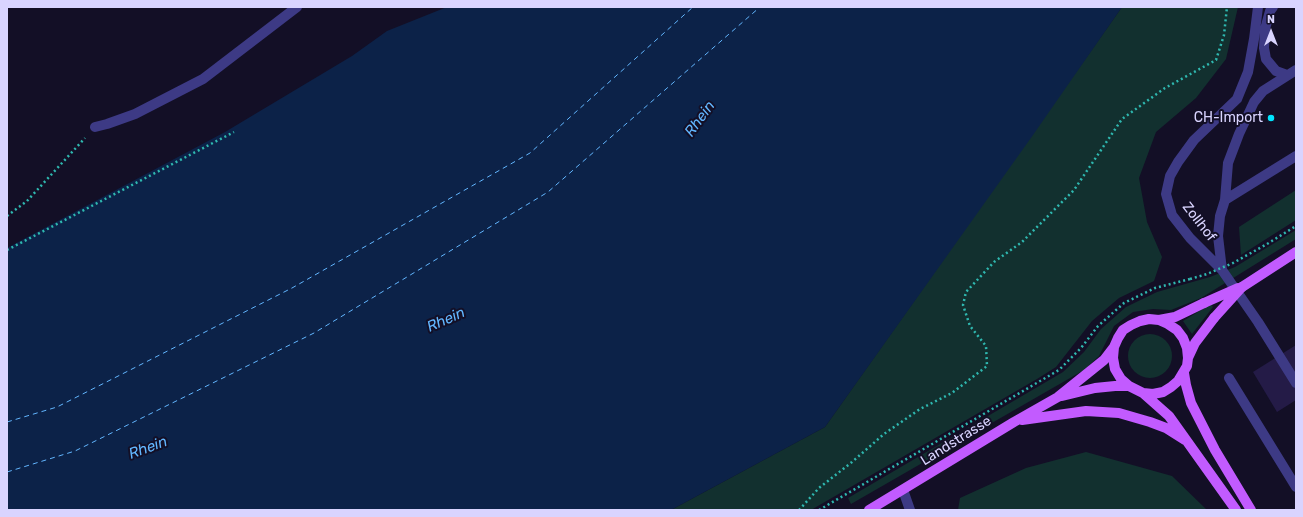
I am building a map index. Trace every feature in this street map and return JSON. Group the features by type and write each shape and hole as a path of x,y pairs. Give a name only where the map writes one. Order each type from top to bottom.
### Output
{"main road":[{"path":"1236,510 1169,416 1143,393 1129,386 1121,379 1115,369 1113,358 1114,347 1121,334 1131,325 1149,319 1159,320 1175,317 1242,286 1296,252"},
{"path":"1143,393 1153,394 1163,392 1178,381 1184,373 1188,358 1195,343 1214,318 1242,286"},
{"path":"1159,320 1177,330 1183,338 1187,348 1188,358"},
{"name":"Landstrasse","path":"868,510 1058,397 1104,360 1114,347"},
{"path":"1184,373 1191,403 1214,450 1251,510"},
{"name":"Landstrasse","path":"1058,397 1095,388 1129,386"},
{"path":"1014,422 1086,411 1119,413 1161,426 1186,440"}],"lane":[{"path":"95,127 136,114 203,79 297,7"},
{"name":"Zollhof","path":"1258,7 1248,72 1237,98 1194,140 1170,176 1166,194 1172,215 1190,238 1222,270 1258,322 1296,383"},
{"path":"1273,7 1270,11 1265,28 1264,48 1266,59 1276,71 1292,73"},
{"path":"1222,270 1218,236 1220,216 1225,200 1228,163 1239,134 1254,102 1263,91 1292,73"},
{"path":"1225,200 1296,156"},
{"path":"1229,378 1295,483"},
{"path":"903,490 910,510"}],"path":[{"path":"799,510 819,488 884,434 920,409 952,393 987,366 986,346 970,326 963,305 966,292 994,262 1022,242 1074,190 1122,120 1165,88 1216,60 1224,35 1227,7"},
{"path":"7,216 26,201 95,127"},
{"path":"7,250 234,132"},
{"path":"819,510 1059,370 1081,348 1098,326 1124,303 1155,288 1207,274 1233,263 1296,226"}],"green space":[{"path":"1122,7 1238,7 1226,59 1196,98 1156,132 1139,178 1147,222 1162,257 1154,281 1119,298 1092,321 1056,367 811,510 671,510 825,427"},
{"path":"1296,190 1296,220 1241,255 1239,227"},
{"path":"1296,230 1296,239 1201,298 1171,310 1153,309 1133,312 1114,326 1099,356 1084,370 851,504 848,498 1063,372 1084,352 1101,329 1126,307 1157,292 1210,277 1235,267"},
{"path":"1211,304 1213,307 1192,334 1183,321"},
{"path":"1150,334 1162,338 1168,344 1172,356 1168,368 1162,374 1150,378 1138,374 1132,368 1128,356 1132,344 1138,338"},
{"path":"1086,452 1172,476 1207,510 958,510 960,498 1026,468"}],"water":[{"name":"Rhein","path":"447,7 1122,7 1033,135 825,427 671,510 7,510 7,248 225,132 352,56 387,31"}],"building":[{"path":"1296,345 1296,400 1277,412 1253,372"}],"ferry route":[{"path":"7,422 57,407 292,288 530,153 693,7"},
{"path":"7,472 75,451 314,333 548,192 760,7"}],"place":[{"name":"CH-Import","path":"1271,118"}]}
